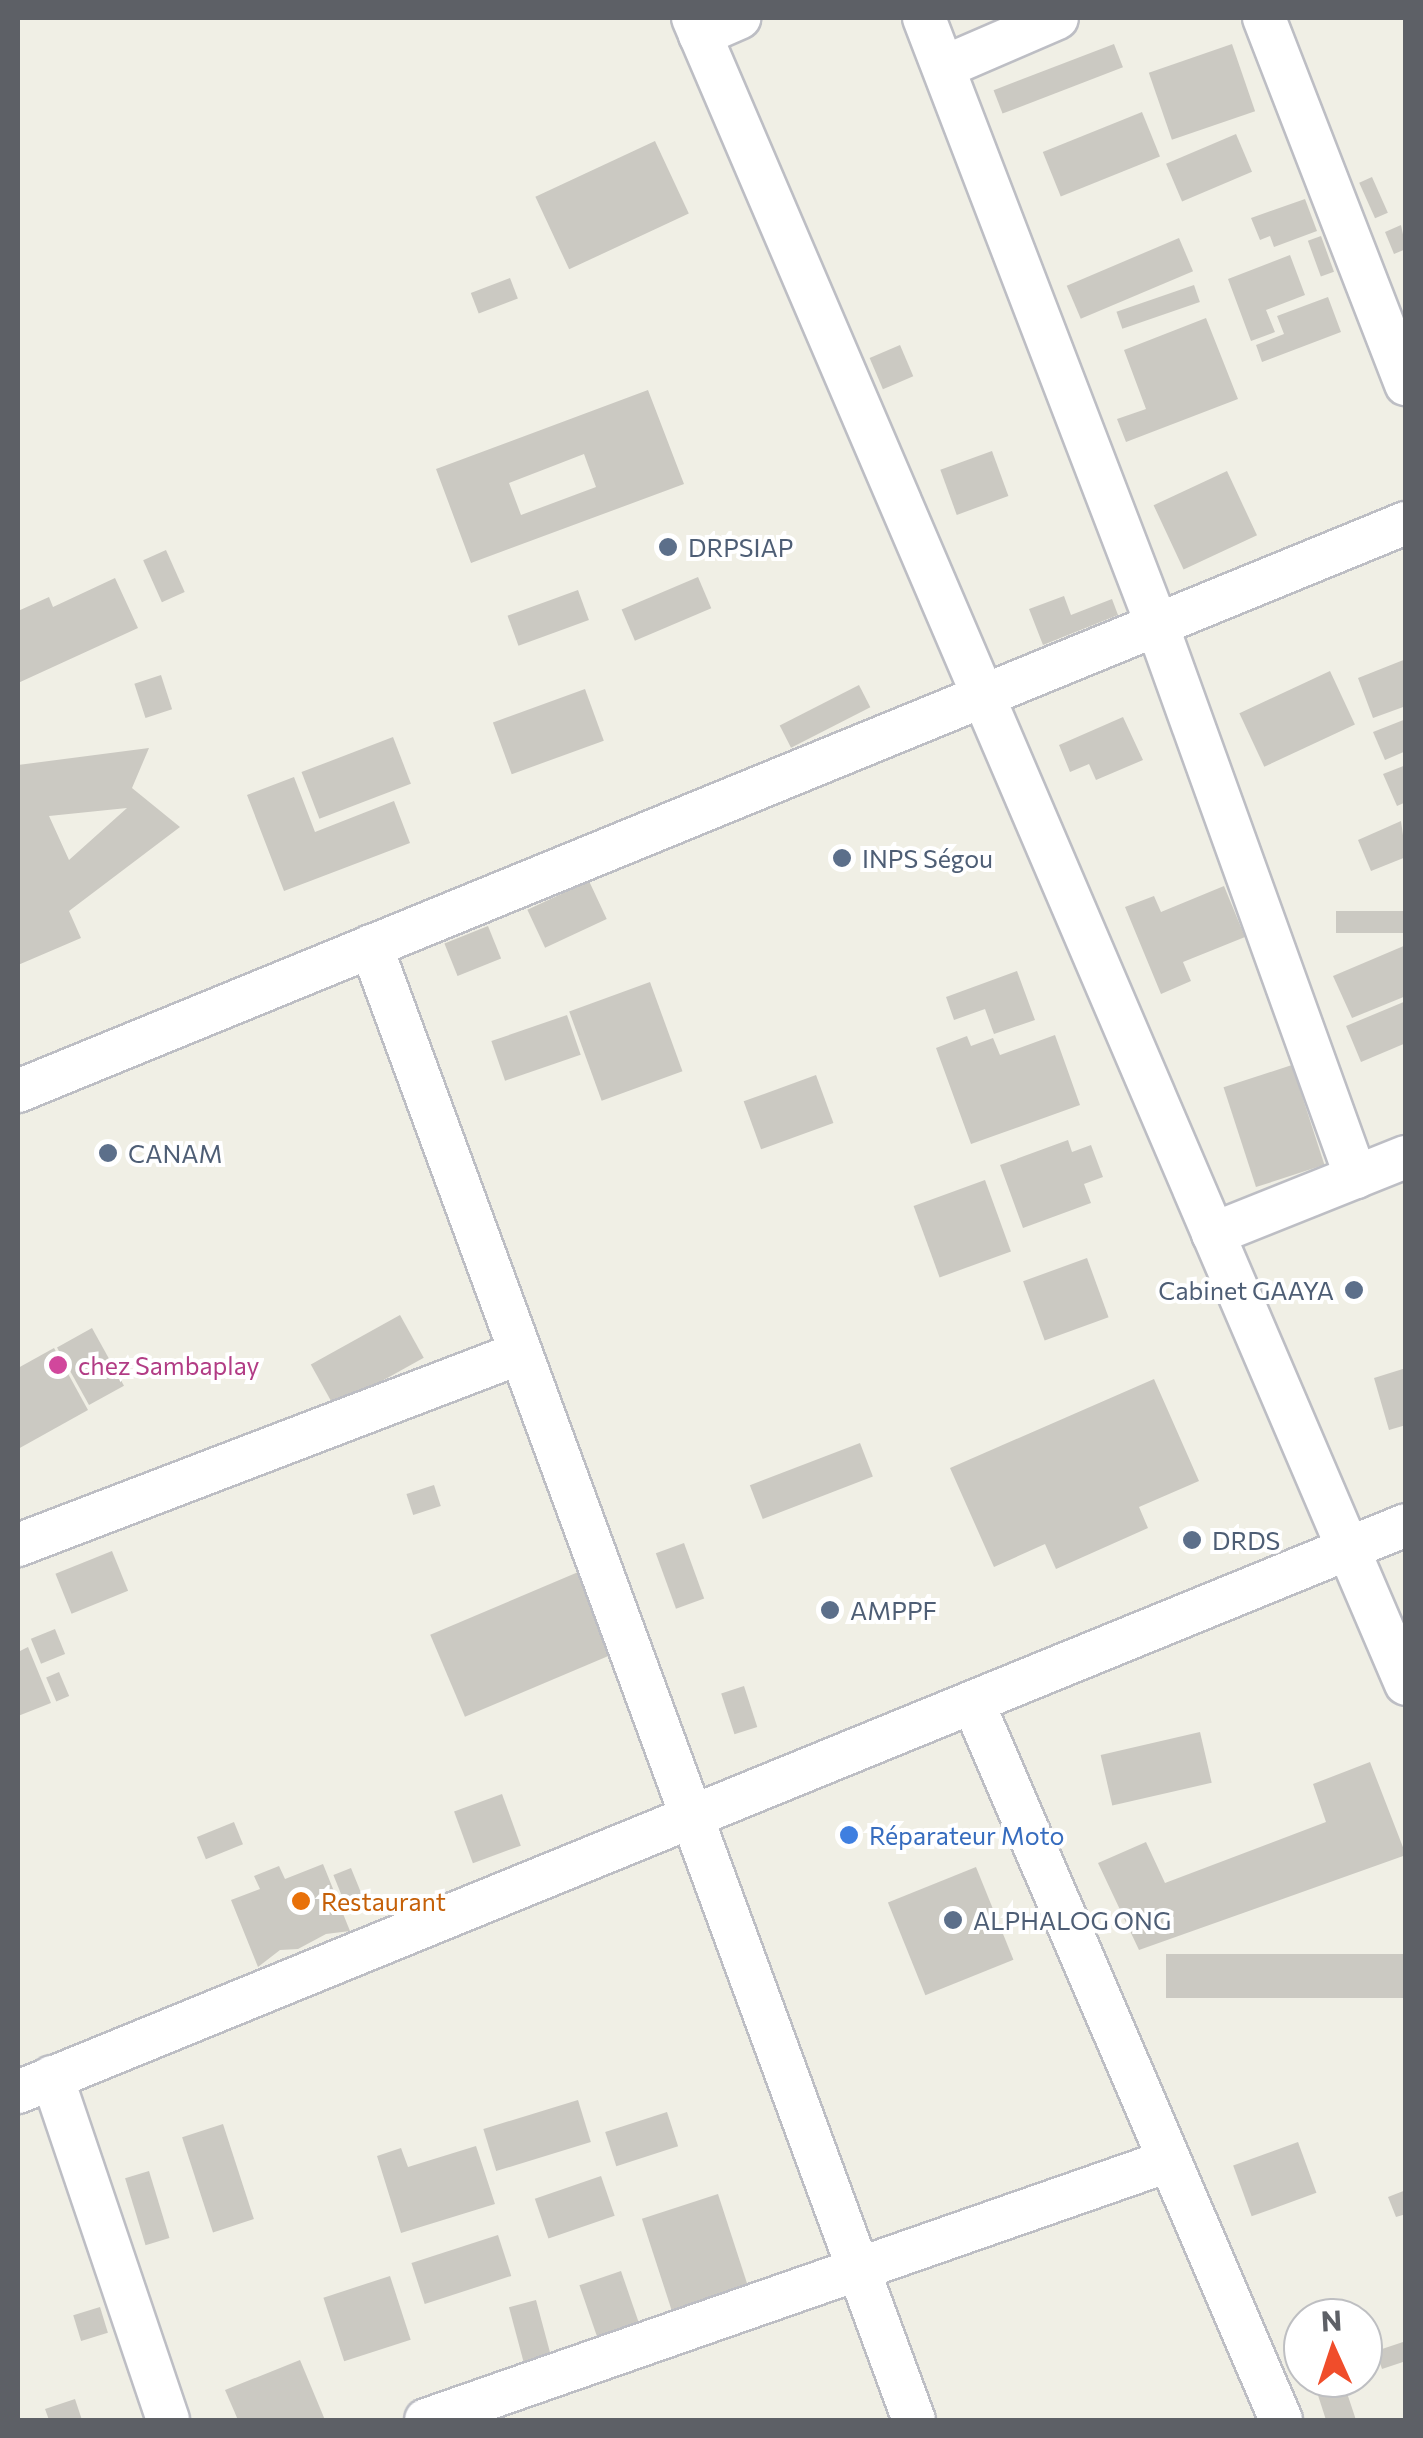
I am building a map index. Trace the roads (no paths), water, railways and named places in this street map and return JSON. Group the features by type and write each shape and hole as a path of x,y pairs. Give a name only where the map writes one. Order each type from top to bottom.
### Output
{"street":[{"path":"924,18 1157,625 1356,1177"},
{"path":"944,67 1056,18"},
{"path":"1264,18 1406,384"},
{"path":"711,23 983,696 1406,1684"},
{"path":"18,1091 1406,523"},
{"path":"371,946 914,2420"},
{"path":"1213,1234 1406,1157"},
{"path":"18,1546 520,1353"},
{"path":"168,2420 35,2085 690,1814 974,1705 1346,1546 1406,1525"},
{"path":"974,1705 1281,2420"},
{"path":"426,2420 1168,2162"}],"place":[{"name":"DRPSIAP","path":"668,547"},
{"name":"INPS Ségou","path":"842,858"},
{"name":"CANAM","path":"108,1153"},
{"name":"Cabinet GAAYA","path":"1354,1290"},
{"name":"chez Sambaplay","path":"58,1365"},
{"name":"DRDS","path":"1192,1540"},
{"name":"AMPPF","path":"830,1610"},
{"name":"Réparateur Moto","path":"849,1835"},
{"name":"Restaurant","path":"301,1901"},
{"name":"ALPHALOG ONG","path":"953,1920"}]}
